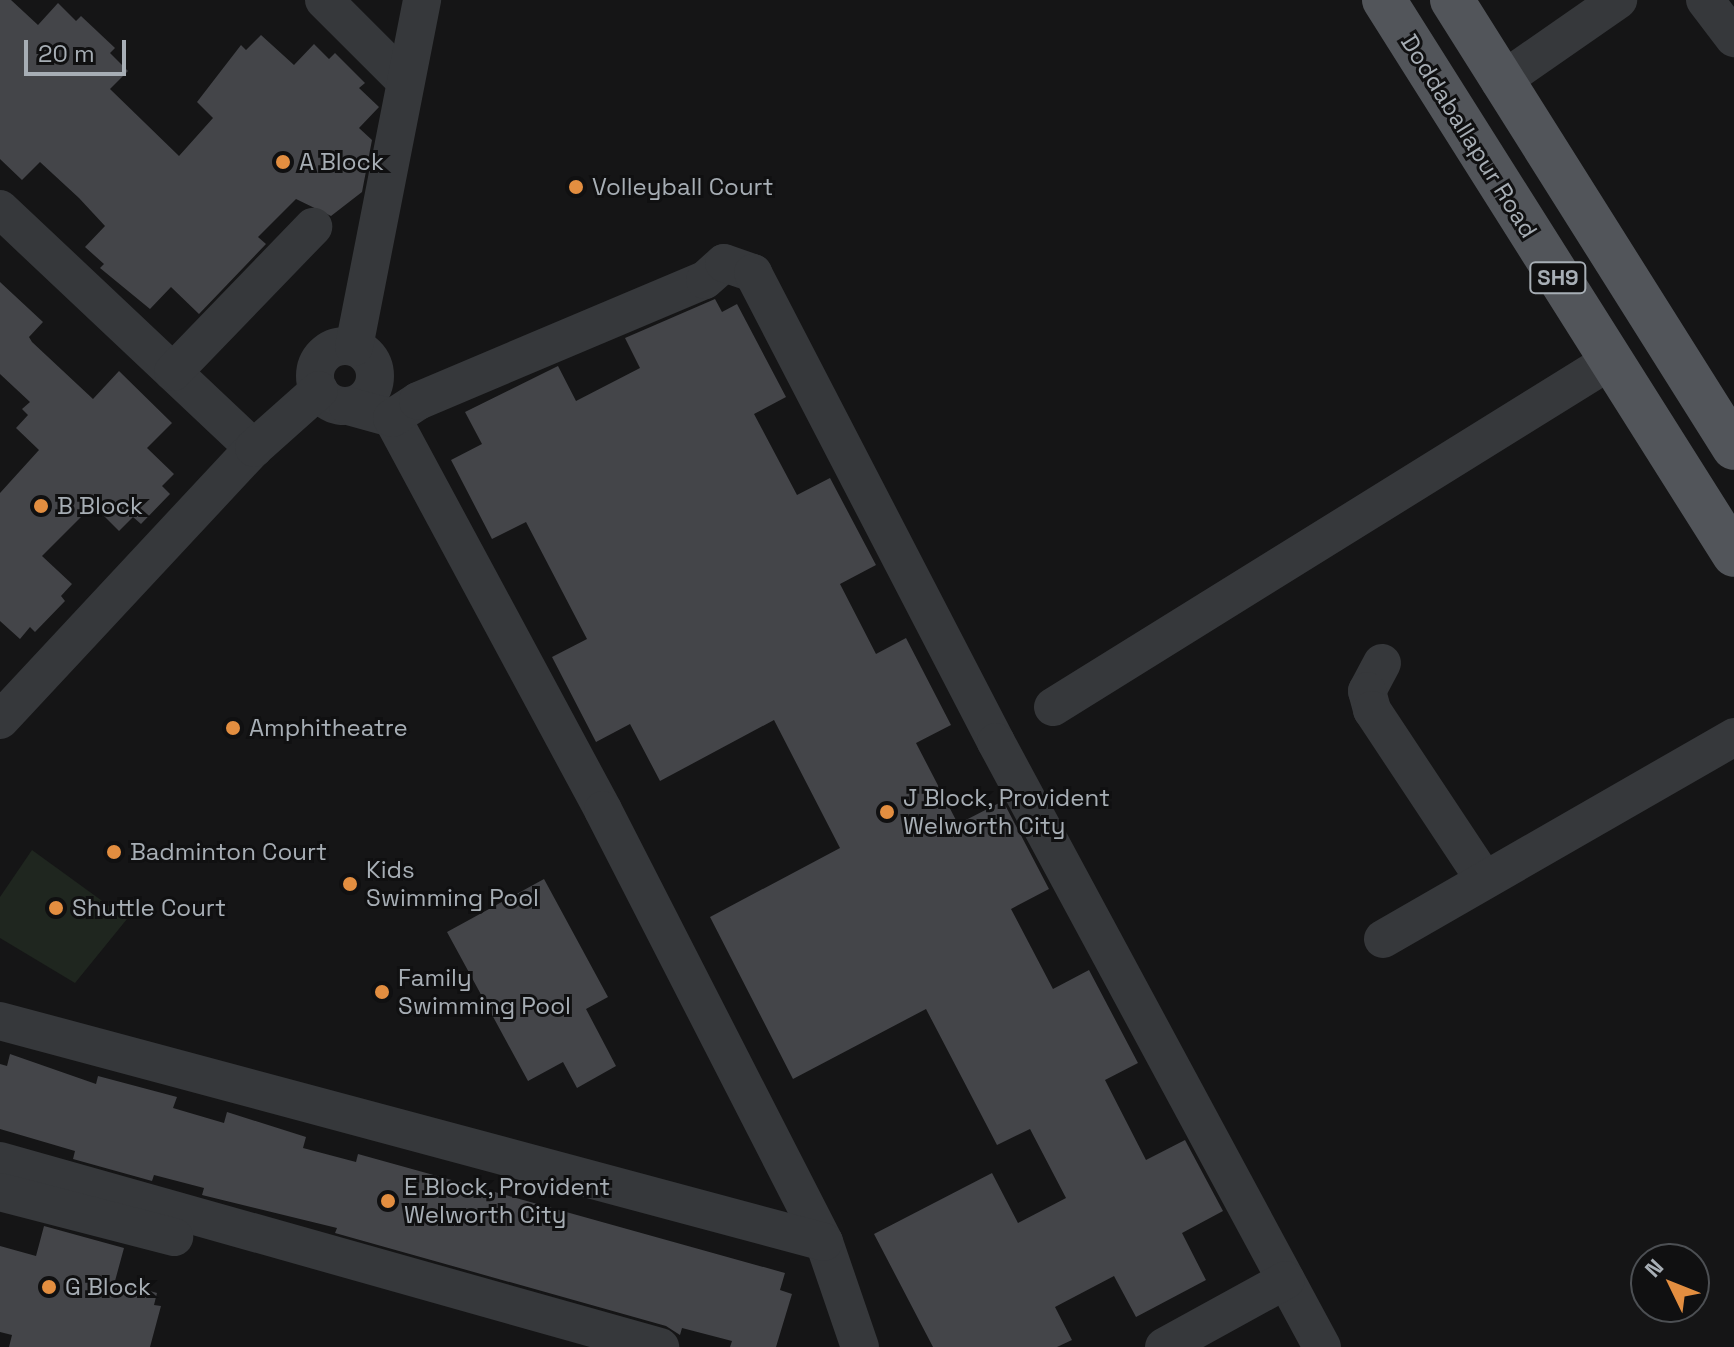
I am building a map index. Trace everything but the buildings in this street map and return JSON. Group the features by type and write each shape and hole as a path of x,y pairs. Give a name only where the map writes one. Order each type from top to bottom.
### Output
{"main road":[{"name":"Doddaballapur Road","path":"1384,0 1734,555"},
{"name":"SH9","path":"1452,0 1500,82 1734,448"}],"street":[{"path":"324,0 404,80"},
{"path":"354,347 422,0"},
{"path":"1500,82 1618,0"},
{"path":"1705,0 1734,38"},
{"path":"0,209 173,372 247,456"},
{"path":"173,372 313,227"},
{"path":"0,238 247,456"},
{"path":"392,418 418,401 705,280 724,263 753,273 996,742 1322,1347"},
{"path":"1,718 247,456 333,398 368,395 374,385 372,362 354,347 332,350 322,357 315,379 333,398 392,418 603,810 824,1242 860,1347"},
{"path":"1053,707 1610,361"},
{"path":"1382,663 1367,691 1372,710 1483,878"},
{"path":"1383,939 1483,878 1734,737"},
{"path":"0,1021 824,1242"},
{"path":"0,1161 660,1347"},
{"path":"0,1192 603,1347"},
{"path":"1164,1347 1286,1280"}],"shaded area":[{"name":"Shuttle Court","path":"32,850 127,919 75,983 0,938 0,897"}],"place":[{"name":"A Block","path":"283,162"},
{"name":"Volleyball Court","path":"576,187"},
{"name":"B Block","path":"41,506"},
{"name":"Amphitheatre","path":"233,728"},
{"name":"J Block, Provident Welworth City","path":"887,812"},
{"name":"Badminton Court","path":"114,852"},
{"name":"Kids Swimming Pool","path":"350,884"},
{"name":"Shuttle Court","path":"56,908"},
{"name":"Family Swimming Pool","path":"382,992"},
{"name":"E Block, Provident Welworth City","path":"388,1201"},
{"name":"G Block","path":"49,1287"}]}
